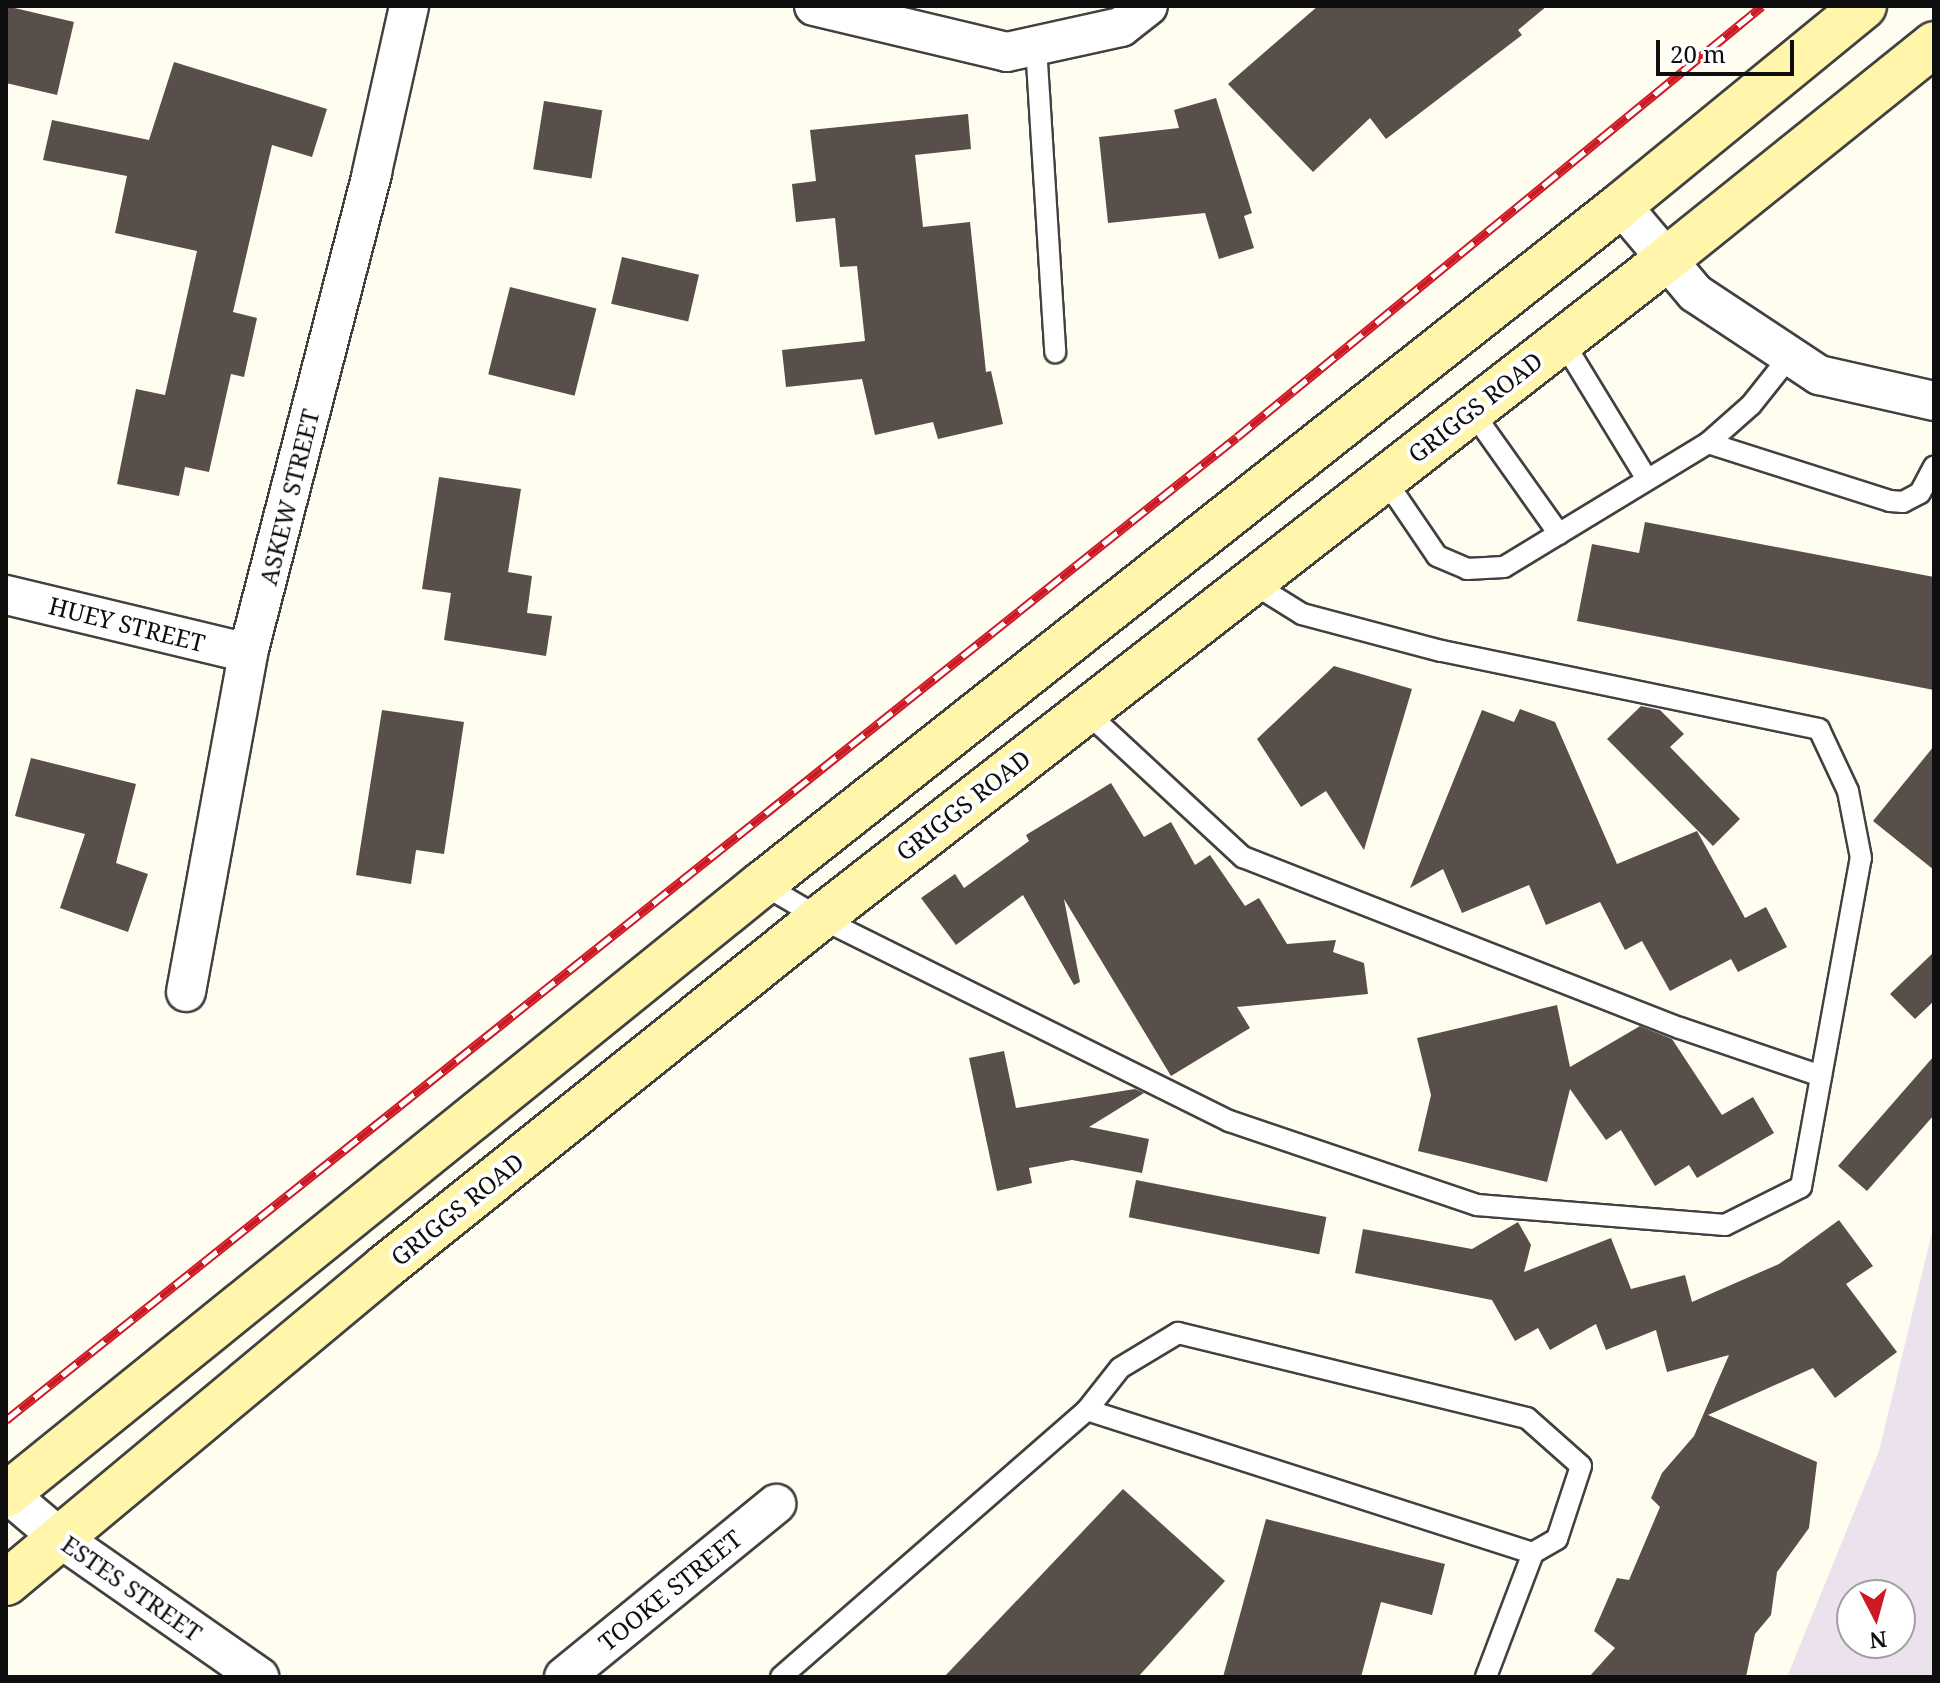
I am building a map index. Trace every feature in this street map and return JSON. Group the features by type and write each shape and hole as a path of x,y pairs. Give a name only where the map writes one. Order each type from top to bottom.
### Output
{"main road":[{"path":"7,1494 762,884 1621,205 1864,6"},
{"name":"GRIGGS ROAD","path":"6,1583 385,1267 820,918 1249,581 1667,259 1934,44"}],"street":[{"name":"ASKEW STREET","path":"186,992 248,653 372,172 409,6"},
{"path":"814,6 1007,52 1036,46 1132,13"},
{"path":"1621,205 1695,293 1819,375 1934,401"},
{"name":"HUEY STREET","path":"6,595 248,653"},
{"name":"ESTES STREET","path":"7,1494 60,1538 259,1677"},
{"name":"TOOKE STREET","path":"564,1677 776,1504"}],"lane":[{"path":"1036,46 1055,352"},
{"path":"1562,340 1647,479"},
{"path":"1384,478 1437,556 1467,569 1504,567 1708,443 1751,405 1790,356"},
{"path":"1471,410 1559,534"},
{"path":"1708,443 1890,501 1903,502 1920,493 1934,467"},
{"path":"762,884 820,918 1229,1121 1477,1205 1725,1225 1801,1187 1861,858 1848,791 1819,729 1441,651 1302,614 1249,581"},
{"path":"1084,710 1243,857 1665,1022 1821,1076"},
{"path":"781,1677 1087,1410 1120,1368 1178,1333 1527,1418 1581,1466 1557,1539 1533,1553 1486,1677"},
{"path":"1087,1410 1533,1553"}],"shaded area":[{"path":"1934,1224 1934,1677 1787,1677 1879,1451"}],"building":[{"path":"6,6 74,22 57,95 6,83"},
{"path":"1318,6 1547,6 1518,30 1522,35 1386,139 1370,118 1313,172 1228,84"},
{"path":"174,62 327,109 312,157 272,145 233,312 257,318 244,377 231,374 209,472 185,467 179,496 117,484 136,389 165,395 197,251 115,233 127,176 43,160 52,120 149,140"},
{"path":"1216,98 1252,213 1244,216 1254,248 1219,259 1205,213 1108,223 1099,137 1179,128 1174,110"},
{"path":"544,101 602,110 591,178 533,169"},
{"path":"968,114 971,149 915,155 923,227 970,222 986,372 991,371 1003,424 938,439 933,422 875,435 862,379 786,387 782,350 865,341 857,266 840,267 835,218 796,222 792,184 816,181 810,130"},
{"path":"622,257 699,275 688,322 611,304"},
{"path":"510,287 596,309 575,396 488,374"},
{"path":"439,477 521,489 508,572 532,576 527,613 552,616 546,656 444,640 451,593 422,589"},
{"path":"1645,522 1934,577 1934,690 1577,621 1592,544 1639,553"},
{"path":"1334,666 1412,689 1364,850 1326,791 1301,807 1257,739"},
{"path":"1641,706 1660,710 1684,734 1670,747 1740,819 1713,846 1607,739"},
{"path":"1520,709 1555,722 1617,864 1697,831 1745,918 1766,907 1787,947 1738,972 1731,959 1670,991 1642,941 1625,950 1600,902 1546,925 1529,885 1462,913 1443,869 1410,888 1482,710 1514,722"},
{"path":"382,710 464,722 444,854 416,850 411,884 356,875"},
{"path":"1934,746 1934,870 1873,821"},
{"path":"31,758 136,784 116,863 148,874 128,932 60,908 85,834 15,816"},
{"path":"1111,783 1144,837 1171,822 1195,865 1210,855 1245,906 1259,898 1287,944 1336,940 1333,952 1364,963 1368,994 1237,1007 1250,1028 1171,1076 1064,899 1080,982 1074,985 1023,895 956,945 921,898 955,874 964,888 1029,841 1026,835"},
{"path":"1934,952 1934,1001 1915,1019 1890,994"},
{"path":"1557,1005 1570,1067 1640,1026 1672,1039 1722,1115 1753,1097 1774,1133 1697,1178 1689,1165 1655,1186 1621,1130 1606,1140 1570,1089 1547,1182 1418,1151 1431,1095 1417,1038"},
{"path":"1004,1051 1016,1108 1135,1089 1144,1093 1089,1127 1149,1139 1142,1173 1072,1160 1029,1168 1032,1183 997,1191 969,1058"},
{"path":"1934,1056 1934,1115 1867,1191 1838,1166"},
{"path":"1136,1180 1326,1217 1319,1254 1129,1217"},
{"path":"1839,1220 1873,1266 1846,1284 1897,1352 1835,1398 1813,1368 1708,1415 1817,1462 1809,1528 1777,1572 1771,1615 1755,1634 1746,1677 1589,1677 1615,1648 1594,1631 1617,1578 1629,1580 1660,1507 1651,1498 1662,1473 1694,1436 1729,1355 1667,1372 1656,1330 1606,1350 1596,1324 1550,1350 1538,1328 1515,1341 1492,1300 1355,1273 1363,1229 1472,1249 1518,1222 1531,1245 1524,1272 1611,1238 1631,1289 1685,1275 1692,1302 1779,1264"},
{"path":"1123,1489 1225,1581 1138,1677 944,1677"},
{"path":"1266,1519 1445,1564 1432,1615 1381,1602 1361,1677 1223,1677"}],"railway":[{"path":"6,1420 1237,437 1762,6"}]}
